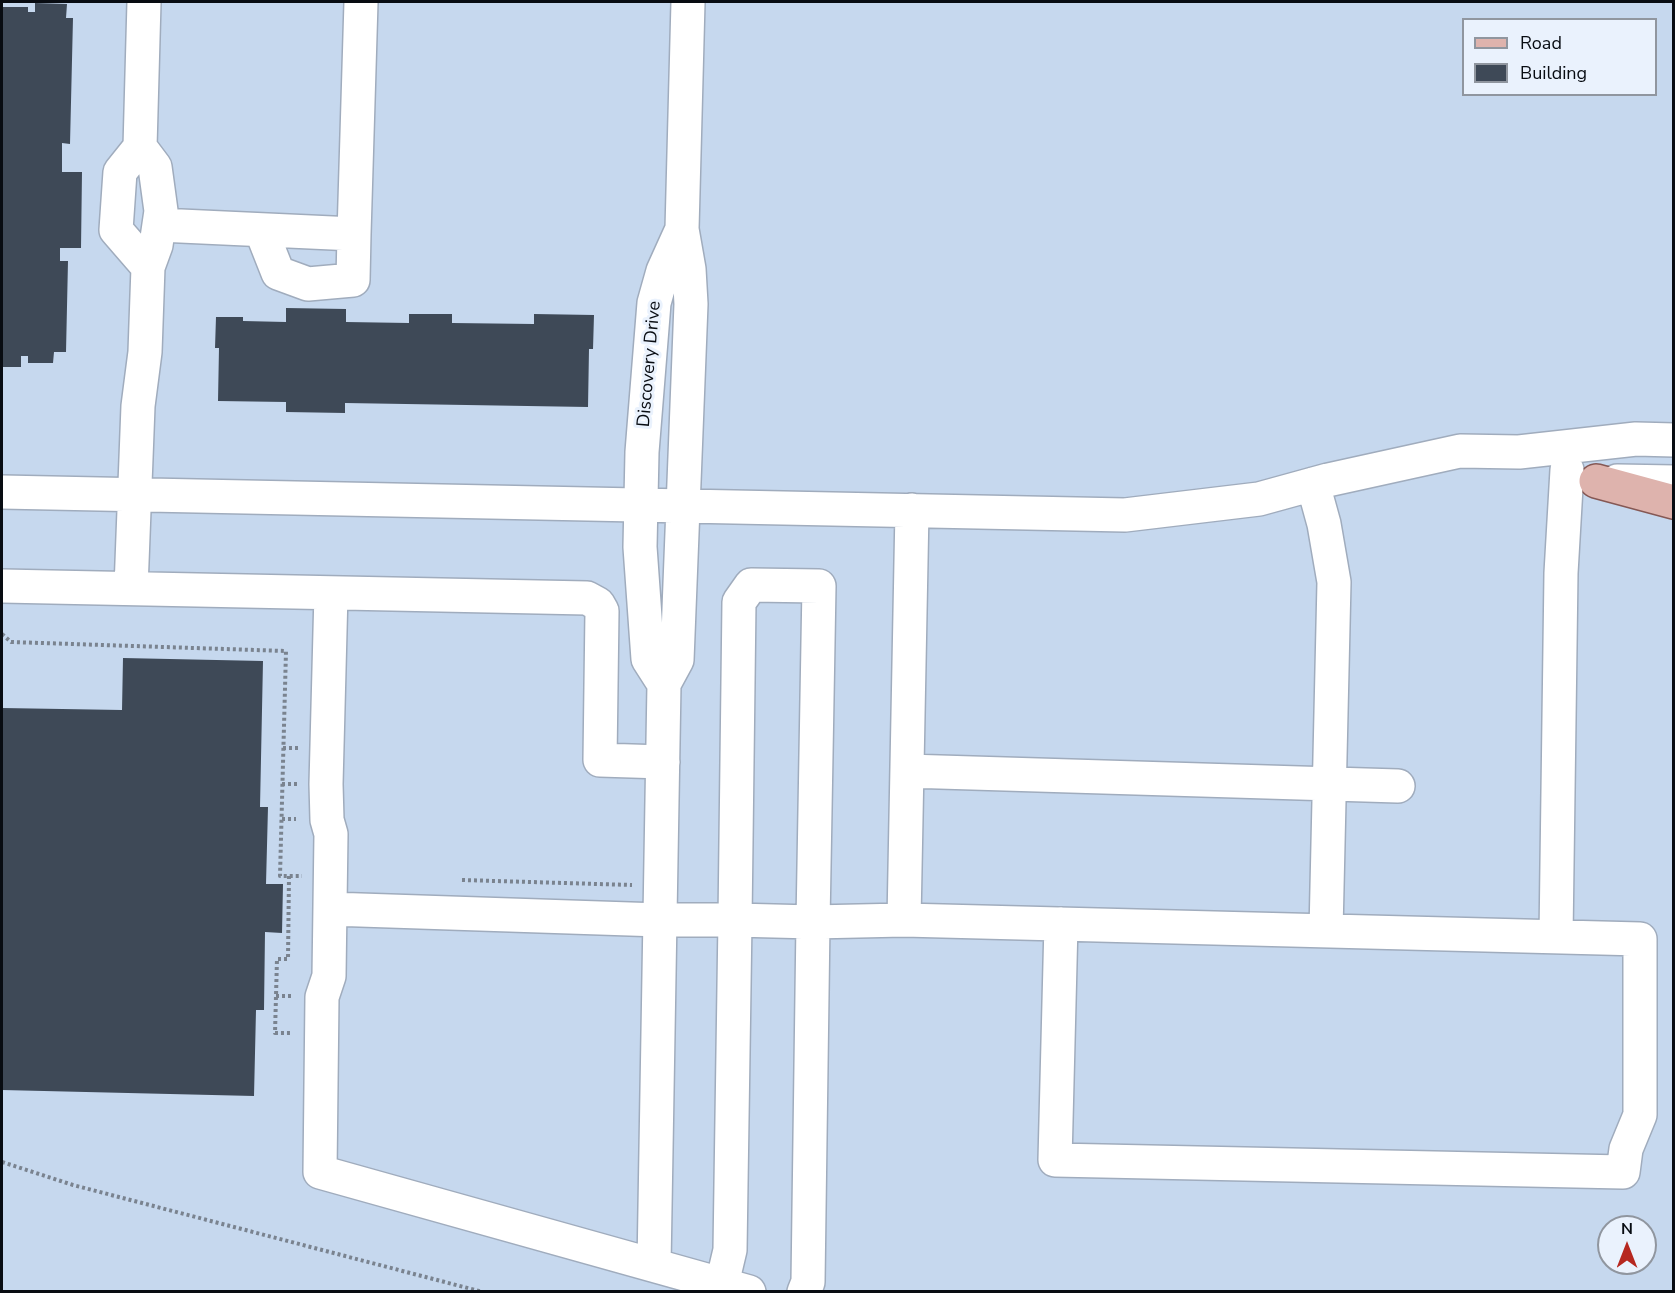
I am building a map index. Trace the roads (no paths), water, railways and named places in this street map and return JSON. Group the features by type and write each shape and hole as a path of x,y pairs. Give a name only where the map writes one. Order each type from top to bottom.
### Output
{"main road":[{"path":"1582,475 1674,502"}],"street":[{"path":"144,2 140,147 120,172 116,230 148,267"},
{"path":"261,230 278,273 308,284 353,280 361,2"},
{"name":"Discovery Drive","path":"682,229 663,271 654,303 640,504 640,547 648,660 664,684 677,660 684,506 691,303 689,269 682,229 688,2"},
{"path":"131,588 138,406 145,352 148,267 156,244 161,211 155,167 140,147"},
{"path":"159,225 354,234"},
{"path":"2,492 1125,515 1259,499 1313,484 1460,451 1519,452 1636,439 1674,440"},
{"path":"1519,452 1582,475 1674,482"},
{"path":"1556,937 1561,573 1582,475"},
{"path":"1313,484 1324,524 1334,582 1326,932"},
{"path":"904,920 912,510"},
{"path":"331,593 326,784 327,820 331,834 329,976 322,997 320,1172 735,1288 730,1250 739,602 750,585 819,586 808,1282 804,1292"},
{"path":"2,586 587,598 598,604 602,611 600,760 663,762"},
{"path":"654,1265 664,684"},
{"path":"907,771 1398,786"},
{"path":"330,909 660,920 813,922 904,920 1061,924 1326,932 1640,939 1640,1115 1626,1149 1623,1172 1055,1160 1061,924"}]}
